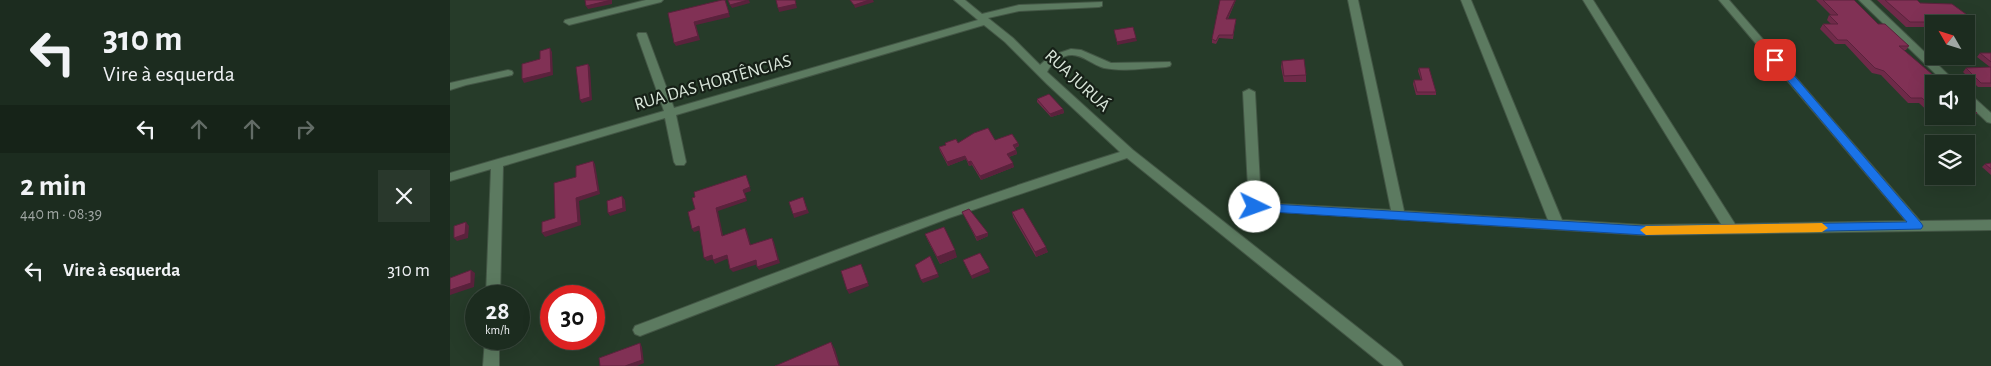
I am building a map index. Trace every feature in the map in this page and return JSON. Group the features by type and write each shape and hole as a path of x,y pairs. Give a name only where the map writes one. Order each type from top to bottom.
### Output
{"street":[{"path":"569,22 658,0"},
{"name":"RUA JURUÁ","path":"959,0 1009,40 1129,153 1247,250 1395,366"},
{"path":"1353,0 1399,216"},
{"path":"1466,0 1557,225"},
{"path":"1588,0 1731,229"},
{"path":"1724,0 1917,226"},
{"path":"1864,0 1943,75"},
{"name":"RUA DAS HORTÊNCIAS","path":"450,177 1019,8 1099,4"},
{"path":"642,36 670,113 680,162"},
{"path":"1041,72 1047,62 1058,55 1076,52 1101,64 1112,66 1166,64"},
{"path":"450,87 463,82 508,73"},
{"path":"1250,92 1255,207 1644,230 1991,225"},
{"path":"1975,104 1991,119"},
{"path":"640,330 897,233 1075,169 1129,153"},
{"path":"493,285 497,163"},
{"path":"491,366 492,350"}],"building":[{"path":"585,0 611,0 586,6"},
{"path":"725,0 729,13 694,22 698,36 674,43 668,13"},
{"path":"728,0 748,0 730,5"},
{"path":"776,0 795,0 796,4 778,8"},
{"path":"850,0 869,0 854,5"},
{"path":"1220,0 1235,0 1226,19 1236,19 1233,35 1219,35 1216,41 1212,39"},
{"path":"1823,0 1854,0 1878,24 1885,24 1909,46 1899,46 1933,75 1925,75 1925,101 1922,98 1911,98 1884,71 1875,68 1847,40 1838,40 1823,24 1838,24 1829,15 1838,15"},
{"path":"1885,0 1917,0 1920,3 1952,4 1967,15 1925,15 1925,22 1910,22"},
{"path":"1133,27 1136,38 1117,42 1114,30"},
{"path":"550,48 551,72 522,79 522,64 540,59 540,51"},
{"path":"1980,53 1991,53 1991,62"},
{"path":"1304,59 1306,75 1284,76 1282,61"},
{"path":"588,64 590,97 580,100 576,67"},
{"path":"1991,67 1991,83 1981,83 1966,68"},
{"path":"1419,68 1429,68 1436,92 1417,92 1414,80 1422,80"},
{"path":"1049,94 1063,109 1050,114 1037,99"},
{"path":"988,128 995,140 1012,134 1018,143 1013,145 1016,150 1007,154 1013,163 980,176 971,161 968,162 965,156 947,162 939,147 956,139 958,143 974,133"},
{"path":"593,161 598,191 576,198 578,222 542,233 542,222 555,218 554,183 576,177 576,166"},
{"path":"1991,163 1991,169 1985,164"},
{"path":"746,175 750,187 743,190 746,198 716,208 722,236 745,228 750,245 772,238 778,260 757,267 756,260 730,269 727,255 713,260 712,255 704,258 699,226 692,229 688,212 695,209 692,198 695,197 694,192"},
{"path":"622,196 623,208 608,213 607,201"},
{"path":"803,197 807,210 793,214 789,202"},
{"path":"1023,208 1046,247 1035,252 1012,212"},
{"path":"969,209 988,233 976,237 962,212"},
{"path":"466,222 465,234 454,238 454,226"},
{"path":"944,227 955,250 937,257 925,234"},
{"path":"980,253 989,268 971,276 963,260"},
{"path":"930,256 938,274 921,280 915,265"},
{"path":"861,264 868,283 847,290 841,271"},
{"path":"471,270 471,283 450,290 450,278"},
{"path":"831,342 839,366 775,366"},
{"path":"640,343 642,360 625,366 600,366 599,358"}],"slow traffic":[{"path":"1646,230 1822,228"}],"route":[{"path":"1255,207 1644,230 1917,226 1775,60"}]}
